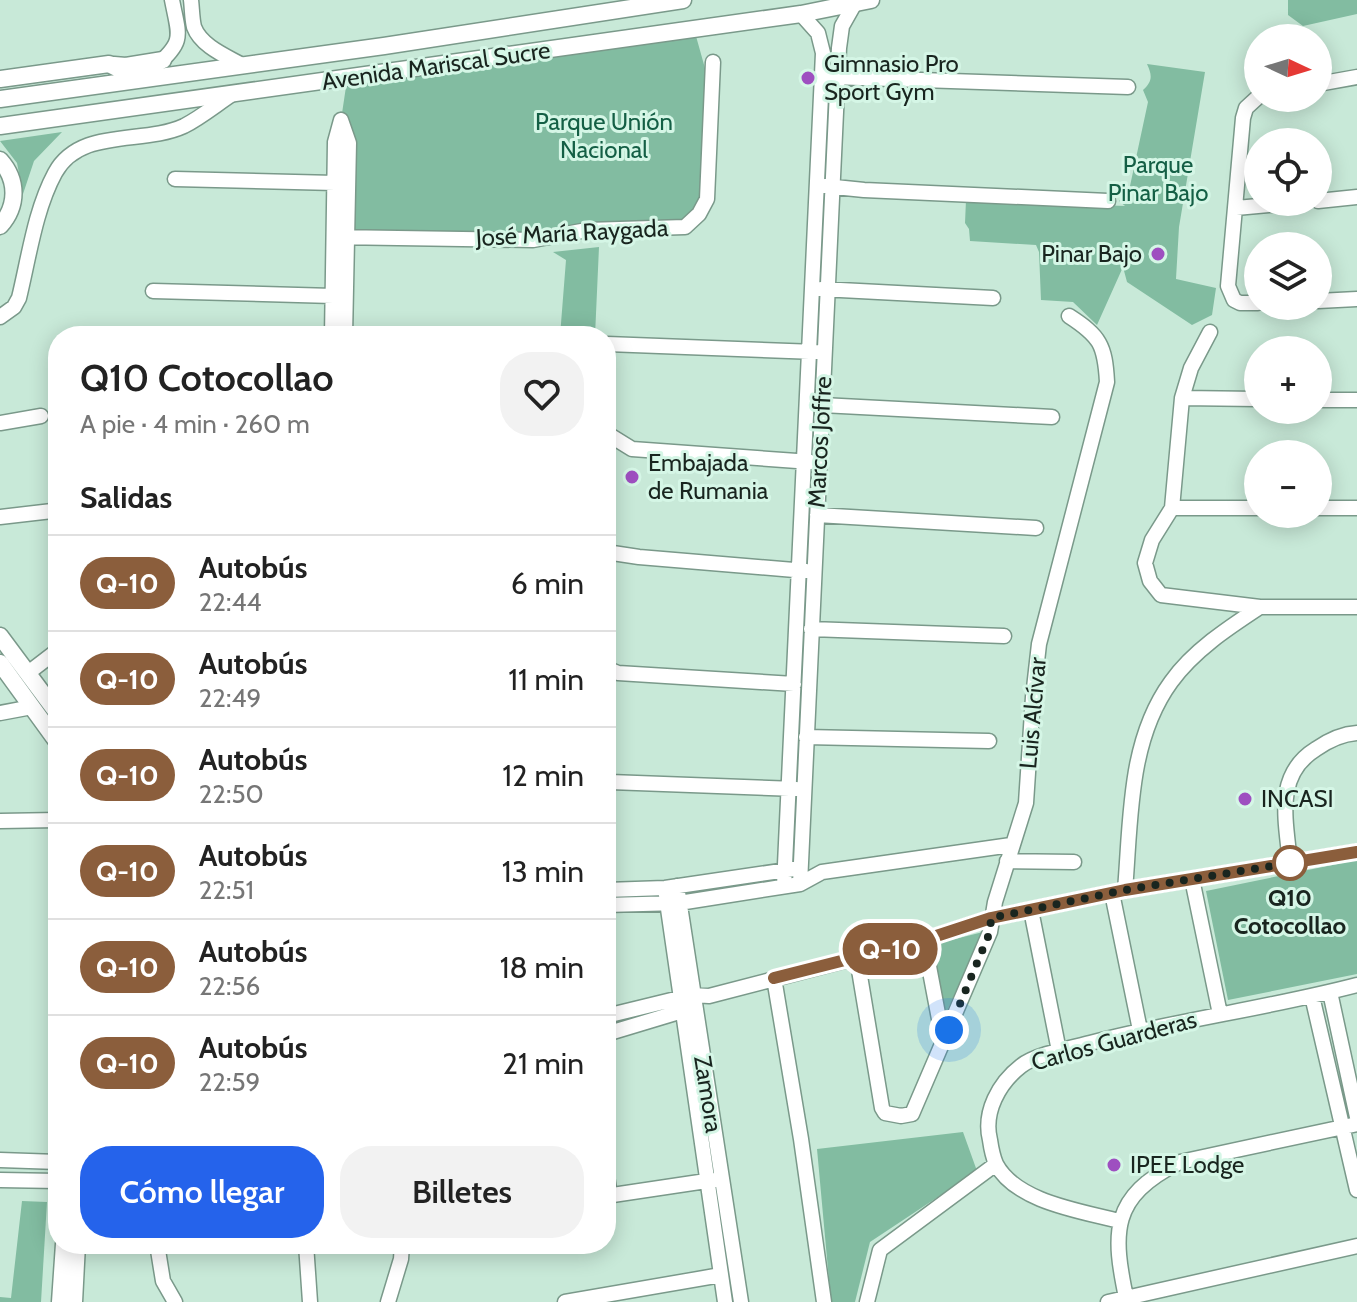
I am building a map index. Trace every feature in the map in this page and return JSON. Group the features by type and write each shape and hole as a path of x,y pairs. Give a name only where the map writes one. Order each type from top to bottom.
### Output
{"main road":[{"name":"Avenida Mariscal Sucre","path":"0,99 683,0"},
{"name":"Avenida Mariscal Sucre","path":"0,126 801,14 863,2"},
{"path":"0,79 163,60"},
{"path":"109,64 137,78"},
{"path":"0,160 14,188 14,202 0,226"},
{"path":"0,636 48,700"},
{"path":"0,663 48,729"},
{"path":"60,1302 63,1254"},
{"path":"74,1302 76,1254"}],"street":[{"path":"137,78 174,50 178,34 172,0"},
{"path":"191,0 194,28 210,46 242,65"},
{"name":"Marcos Joffre","path":"792,877 797,789 794,684 817,515 812,462 809,351 817,185 830,77 842,26 863,2"},
{"name":"Marcos Joffre","path":"797,789 806,737 811,629 807,571 812,462 822,405 832,186 830,77 818,33 801,14"},
{"name":"José María Raygada","path":"341,237 533,240 587,230 685,227 699,214 707,199 713,62"},
{"path":"830,77 1128,87"},
{"path":"1332,81 1357,77"},
{"path":"0,317 14,307 19,298 46,194 56,170 67,158 88,144 159,133 183,126 231,95"},
{"path":"1244,303 1234,300 1228,286 1245,112"},
{"path":"332,326 333,296 341,237 349,143 341,120 335,142 335,183 341,237 345,326"},
{"path":"175,179 335,183"},
{"path":"817,185 864,190 1108,201"},
{"path":"1332,200 1357,197"},
{"path":"1236,208 1244,207"},
{"path":"812,289 993,298"},
{"path":"153,291 333,296"},
{"path":"1332,300 1357,299"},
{"name":"Luis Alcívar","path":"857,958 882,1108 892,1115 912,1114 990,932 1011,845 1026,803 1039,644 1107,382 1106,362 1095,334 1069,316"},
{"path":"1210,332 1191,368 1182,398 1172,508 1152,540 1145,563 1150,581 1161,595 1260,607 1357,607"},
{"path":"616,344 824,352"},
{"path":"1182,398 1244,399"},
{"path":"1332,400 1357,400"},
{"path":"822,405 1052,417"},
{"path":"0,423 41,416"},
{"path":"616,439 632,449 812,462"},
{"path":"1172,508 1244,508"},
{"path":"1332,508 1357,508"},
{"path":"0,517 48,511"},
{"path":"817,515 1036,528"},
{"path":"616,554 807,571"},
{"path":"1218,602 1226,613 1227,628"},
{"path":"1140,1030 1118,891 1142,743 1157,705 1172,681 1227,628 1260,607"},
{"path":"811,629 1004,636"},
{"path":"28,673 48,658"},
{"path":"616,672 794,684"},
{"path":"0,713 32,707"},
{"path":"1290,863 1286,794 1293,770 1308,754 1332,738 1357,733"},
{"path":"806,737 989,741"},
{"path":"616,782 797,789"},
{"path":"0,821 48,820"},
{"path":"616,905 673,903 792,877 1011,845"},
{"path":"616,1030 709,996 924,940 991,918 1118,891 1357,852"},
{"path":"1007,861 1074,862"},
{"path":"616,890 792,877"},
{"path":"1192,879 1220,1014"},
{"name":"Zamora","path":"671,887 714,1179 741,1302"},
{"path":"1031,910 1059,1051"},
{"path":"924,940 939,1019 952,1021"},
{"path":"774,978 824,1302"},
{"name":"Carlos Guarderas","path":"996,1164 988,1128 989,1113 1000,1088 1022,1065 1059,1051 1140,1030 1357,985"},
{"path":"1330,992 1357,1117"},
{"path":"1312,996 1350,1125 1357,1190"},
{"path":"616,1014 687,1003"},
{"path":"1126,1300 1117,1256 1119,1221 1132,1196 1154,1175 1180,1162 1350,1125"},
{"path":"0,1160 48,1162"},
{"path":"867,1302 880,1250 996,1164 1017,1188 1051,1204 1119,1221"},
{"path":"616,1195 714,1179"},
{"name":"Zamora","path":"714,1179 725,1302"},
{"path":"0,1180 48,1181"},
{"path":"1108,1302 1357,1246"},
{"path":"159,1254 163,1281 175,1302"},
{"path":"307,1254 310,1302"},
{"path":"388,1302 401,1254"},
{"path":"565,1302 721,1275"}],"green space":[{"path":"1288,0 1357,0 1357,14 1312,24 1300,24 1288,15"},
{"name":"Parque Unión Nacional","path":"694,29 708,79 707,199 685,227 347,238 341,120 347,80"},
{"name":"Parque Pinar Bajo","path":"1147,64 1205,72 1179,227 1176,279 1216,288 1212,315 1192,325 1127,282 1123,267 1097,325 1073,302 1041,300 1036,245 970,241 965,223 966,200 1125,206 1119,201 1130,186 1148,102 1143,90 1151,78"},
{"path":"62,132 34,161 23,194 17,163 0,141"},
{"path":"599,247 595,326 561,326 566,260 553,252"},
{"path":"1357,860 1357,974 1228,1000 1206,891"},
{"path":"983,932 946,1013 931,945"},
{"path":"963,1132 977,1171 870,1242 855,1302 831,1302 817,1149"},
{"path":"22,1201 47,1202 41,1302 0,1302 0,1297 11,1298"}],"bus line":[{"name":"Q-10","path":"774,978 924,940 991,918 1125,890 1357,852"}],"place":[{"name":"Gimnasio Pro Sport Gym","path":"808,78"},
{"name":"Pinar Bajo","path":"1158,254"},
{"name":"Embajada de Rumania","path":"632,477"},
{"name":"INCASI","path":"1245,799"},
{"name":"Q10 Cotocollao","path":"1290,863"},
{"name":"IPEE Lodge","path":"1114,1165"}],"route":[{"path":"949,1030 990,932 991,918 1125,890 1290,863"}]}
